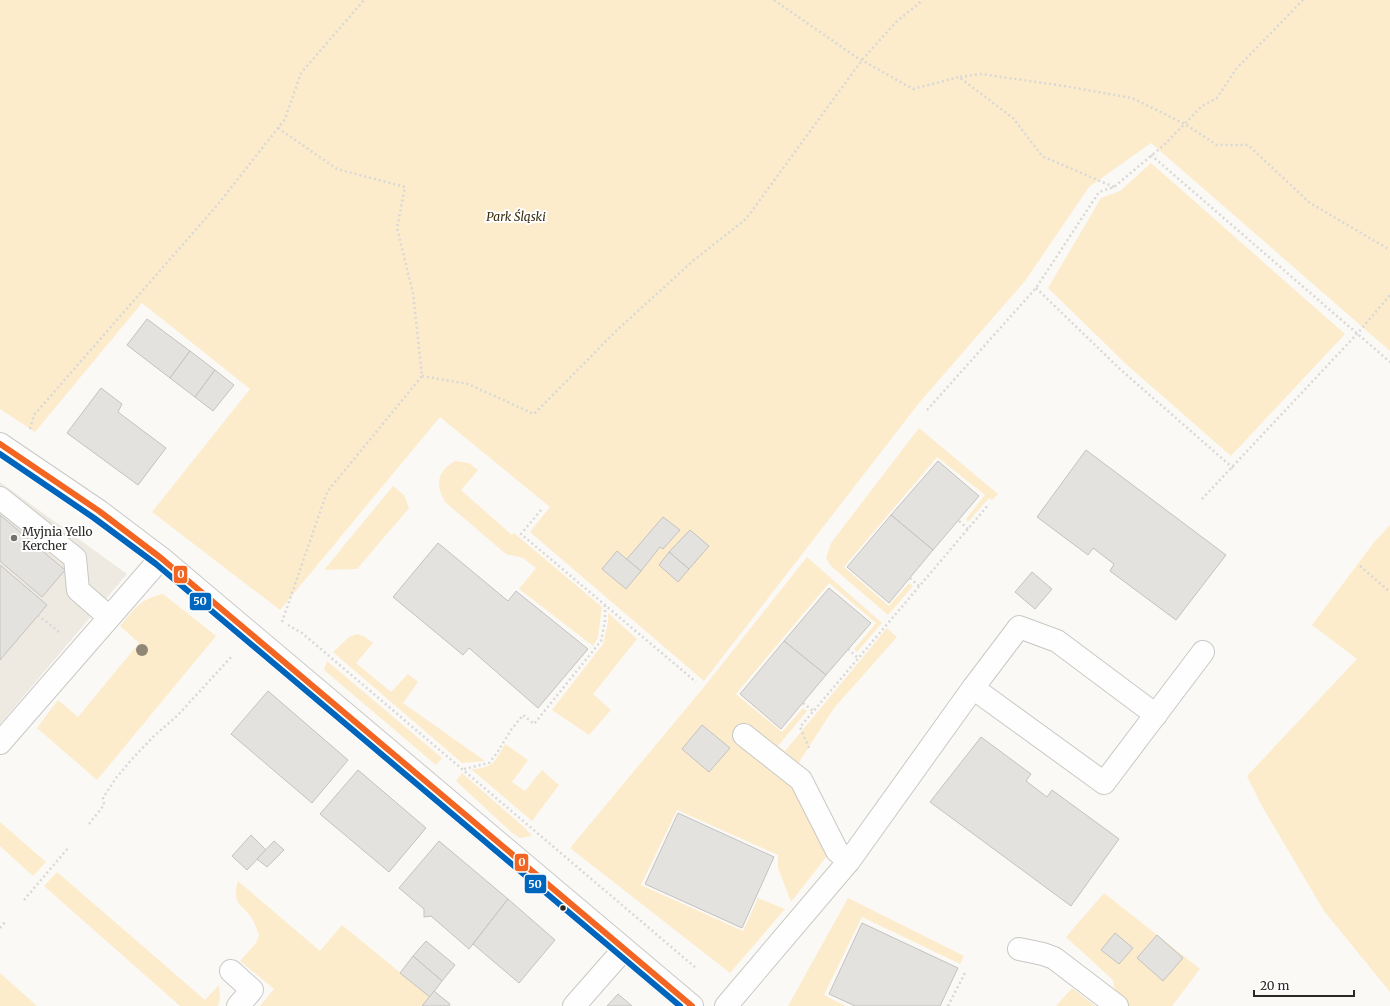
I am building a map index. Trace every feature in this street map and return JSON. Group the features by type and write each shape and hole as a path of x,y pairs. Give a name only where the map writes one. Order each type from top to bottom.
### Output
{"street":[{"path":"0,444 99,511 161,558 692,1006"},
{"path":"0,498 76,558 78,590 109,617"},
{"path":"0,743 161,558"},
{"path":"726,1006 849,861 973,688 1019,627 1057,641 1156,715"},
{"path":"973,688 1104,783 1203,652"},
{"path":"744,735 801,780 837,850 849,861"},
{"path":"574,1006 624,949"},
{"path":"1019,949 1054,958 1117,1006"},
{"path":"231,971 252,990 238,1006"}],"path":[{"path":"30,430 34,415 219,203 278,128 284,119 301,73 364,0"},
{"path":"774,0 862,60 913,90 959,77 981,74 1132,98 1185,124 1217,145 1248,146 1310,203 1390,250"},
{"path":"422,376 468,384 534,414 617,330 694,260 746,220 862,60 896,22 923,0"},
{"path":"928,410 1036,288 1099,192 1114,187 1164,145 1202,106 1217,98 1236,69 1303,0"},
{"path":"959,77 1013,118 1042,156 1114,187"},
{"path":"278,128 337,169 405,187 397,228 413,293 422,376 327,492 282,622"},
{"path":"1151,155 1390,362"},
{"path":"1036,288 1121,370 1233,468"},
{"path":"1202,499 1233,468 1357,334 1390,295"},
{"path":"811,755 800,727 989,504"},
{"path":"541,510 521,534 696,682"},
{"path":"959,520 968,529"},
{"path":"1360,566 1390,592"},
{"path":"910,578 919,586"},
{"path":"463,769 489,763 497,753 510,730 523,715 534,724 594,652 601,641 605,621 605,606"},
{"path":"848,649 858,658"},
{"path":"89,824 104,805 103,798 116,778 133,758 154,736 177,716 234,655"},
{"path":"803,703 813,711"},
{"path":"454,762 696,968"},
{"path":"24,900 69,847"},
{"path":"0,928 5,922"},
{"path":"948,1006 966,971"}],"shaded area":[{"path":"0,482 127,574 0,724"}],"green space":[{"name":"Park Śląski","path":"0,0 1390,0 1390,351 1151,143 1089,187 1025,281 919,403 704,681 530,532 550,507 440,417 280,610 152,512 250,389 142,303 35,432 0,409"},
{"path":"1151,163 1345,334 1231,456 1126,364 1048,288 1101,198 1120,191"},
{"path":"919,428 998,494 992,500 989,498 968,522 966,519 985,495 937,457 844,567 889,606 909,583 913,586 888,615 831,566 826,558 831,543"},
{"path":"455,461 469,463 478,470 461,490 512,535 514,533 602,607 598,637 593,646 519,589 536,568 523,558 506,554 445,502 439,484 441,474"},
{"path":"393,486 404,495 409,508 357,569 324,570"},
{"path":"1390,525 1390,992 1324,911 1263,808 1247,776 1357,659 1312,625 1375,541"},
{"path":"807,557 882,623 857,652 854,649 876,623 829,583 736,694 782,732 803,708 807,711 778,746 785,751 887,628 897,637 834,708 799,762 827,856 791,902 778,868 778,855 677,810 641,885 743,931 758,898 785,909 730,973 570,848 704,687"},
{"path":"163,594 216,636 97,780 37,728 58,700 78,717 139,643 120,626 143,602"},
{"path":"608,613 637,639 593,694 611,710 589,735 552,710 603,644 608,622"},
{"path":"357,634 365,637 373,643 356,663 391,692 408,674 418,682 403,703 485,761 462,763 333,652 349,637"},
{"path":"327,661 442,758 436,765 324,670"},
{"path":"505,744 528,760 512,782 525,791 542,770 559,785 532,821 471,769 489,766 499,755"},
{"path":"462,773 532,836 520,838 511,832 456,781"},
{"path":"0,822 46,862 33,876 0,846"},
{"path":"57,872 205,1000 219,985 220,998 218,1006 180,1006 44,886"},
{"path":"238,881 320,951 342,925 430,997 422,1006 260,1006 274,989 240,961 256,943 259,935 253,920 237,900 236,889"},
{"path":"1104,893 1200,969 1172,1006 1129,1006 1116,997 1113,980 1066,937"},
{"path":"848,898 964,956 960,964 862,917 824,995 846,1006 788,1006"},
{"path":"0,973 37,1006 0,1006"},
{"path":"1072,988 1095,1006 1056,1006"}],"building":[{"path":"147,319 190,351 170,378 127,345"},
{"path":"190,351 215,370 195,397 170,378"},
{"path":"215,370 234,385 213,411 195,397"},
{"path":"101,388 122,404 118,412 166,448 138,485 67,433"},
{"path":"1086,450 1226,555 1176,620 1110,571 1114,564 1093,548 1088,555 1037,517"},
{"path":"938,461 979,496 933,550 891,515"},
{"name":"Myjnia Yello Kercher","path":"0,515 65,570 42,597 0,561"},
{"path":"891,515 933,550 889,603 847,567"},
{"path":"663,517 680,530 663,549 660,547 641,571 626,560"},
{"path":"690,530 709,546 689,569 669,552"},
{"path":"438,543 508,601 516,591 588,649 538,708 469,648 463,655 393,597"},
{"path":"617,551 641,571 626,589 602,569"},
{"path":"669,552 689,569 678,582 659,565"},
{"path":"0,565 47,605 0,660"},
{"path":"1032,572 1052,589 1035,609 1015,592"},
{"path":"829,588 871,623 826,675 784,641"},
{"path":"784,641 826,675 781,729 740,694"},
{"path":"268,691 348,760 312,803 231,734"},
{"path":"702,725 730,748 709,772 682,749"},
{"path":"981,737 1031,774 1026,781 1047,797 1052,790 1119,839 1071,906 930,802"},
{"path":"358,770 426,828 389,872 320,814"},
{"path":"678,813 774,857 742,928 645,884"},
{"path":"251,835 266,850 247,870 232,856"},
{"path":"274,841 284,850 267,867 257,859"},
{"path":"439,841 508,899 469,949 431,916 424,917 424,909 399,888"},
{"path":"508,899 555,940 519,983 473,944"},
{"path":"862,923 958,968 940,1006 855,1006 829,994"},
{"path":"1115,933 1133,948 1119,964 1101,950"},
{"path":"1157,935 1183,958 1163,981 1137,958"},
{"path":"426,941 455,965 442,981 413,956"},
{"path":"413,956 442,981 430,997 400,973"},
{"path":"434,991 450,1004 449,1006 422,1006"},
{"path":"618,994 632,1006 607,1006"}],"transit line":[{"name":"0","path":"0,444 99,511 161,558 692,1006"},
{"name":"50","path":"0,454 94,518 156,564 680,1006"}],"place":[{"name":"Myjnia Yello Kercher","path":"14,538"}]}
